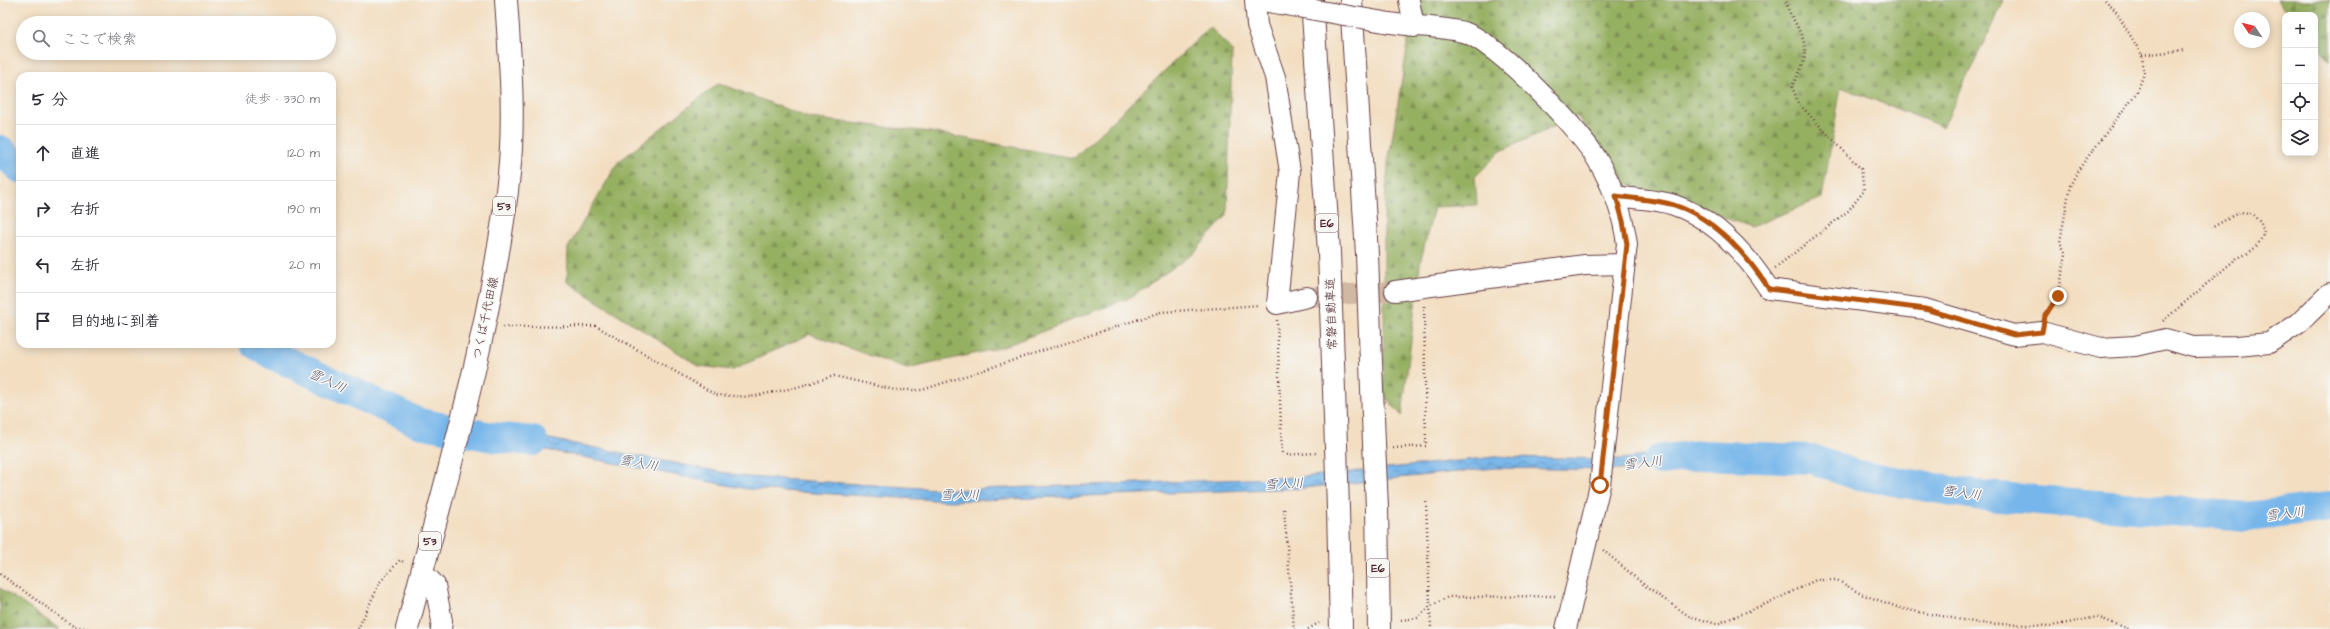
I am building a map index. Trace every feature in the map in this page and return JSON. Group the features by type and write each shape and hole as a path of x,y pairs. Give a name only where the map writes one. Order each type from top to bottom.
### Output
{"main road":[{"name":"つくば千代田線","path":"407,629 466,409 494,280 509,172 512,71 506,0"},
{"name":"常磐自動車道","path":"1312,0 1329,252 1341,629"},
{"name":"E6","path":"1351,0 1367,254 1377,507 1379,629"}],"street":[{"path":"1409,0 1414,27"},
{"path":"1307,297 1276,304 1290,172 1275,77 1257,25 1262,1 1414,27 1464,32 1492,49 1522,74 1582,139 1597,160 1616,196 1623,221 1627,244 1600,485 1589,538 1566,629"},
{"path":"1616,196 1673,205 1701,218 1722,233 1754,267 1769,289 1925,309 2014,335 2042,332 2101,348 2135,346 2166,339 2192,347 2237,346 2269,343 2299,323 2330,293"},
{"path":"1395,291 1585,265 1624,264"},
{"path":"422,572 436,585 442,621 441,629"}],"path":[{"path":"1762,278 1848,211 1864,191 1860,169 1798,103 1792,86 1804,60 1805,41 1787,8 1785,0"},
{"path":"2042,332 2045,316 2058,296 2060,289 2066,254 2060,242 2070,186 2078,170 2137,92 2144,74 2142,55 2115,10 2105,0"},
{"path":"2142,55 2184,50"},
{"path":"2166,339 2163,321 2237,258 2248,254 2258,246 2264,233 2261,223 2251,213 2240,212 2211,228"},
{"path":"484,328 596,326 716,395 750,397 794,388 834,376 895,390 922,390 1161,312 1276,304"},
{"path":"1426,502 1431,629"},
{"path":"1284,509 1294,629"},
{"path":"1589,538 1649,589 1689,616 1717,624 1775,600 1816,580 1837,580 1861,594 1903,610 1979,623 2052,626 2097,617 2129,629"},
{"path":"358,629 380,582 400,560 422,572"},
{"path":"0,574 73,626 90,629"},
{"path":"1401,620 1418,618 1429,607 1448,598 1575,595"},
{"path":"1308,629 1319,623"}],"green space":[{"path":"1406,0 2004,0 1943,127 1841,87 1822,198 1751,227 1627,184 1577,116 1501,151 1475,177 1477,205 1434,207 1420,264 1402,416 1384,395 1384,221 1388,163 1407,49"},
{"path":"2277,0 2330,0 2330,61 2318,47 2318,12 2287,12"},
{"path":"1210,27 1232,51 1227,215 1193,254 1129,298 1000,348 907,369 810,334 733,370 699,366 567,282 568,248 618,162 719,83 809,118 930,132 1074,158"},
{"path":"0,588 60,629 0,629"}],"water":[{"path":"493,431 534,436 747,477 952,490 1302,477 1495,457 1621,459 1700,449 1700,460 1619,470 1495,468 1303,488 951,501 747,489 531,447 492,443"}],"waterway":[{"name":"雪入川","path":"0,150 16,164"},
{"name":"雪入川","path":"262,348 273,355 419,423 492,437 533,441"},
{"name":"雪入川","path":"1659,460 1700,455 1812,459 1853,474 1975,495 2246,517 2330,507"}],"tunnel":[{"path":"1307,297 1395,291"}],"route":[{"path":"1600,485 1627,244 1623,221 1616,196 1673,205 1701,218 1722,233 1754,267 1769,289 1925,309 2014,335 2042,332 2045,316 2058,296"}]}
